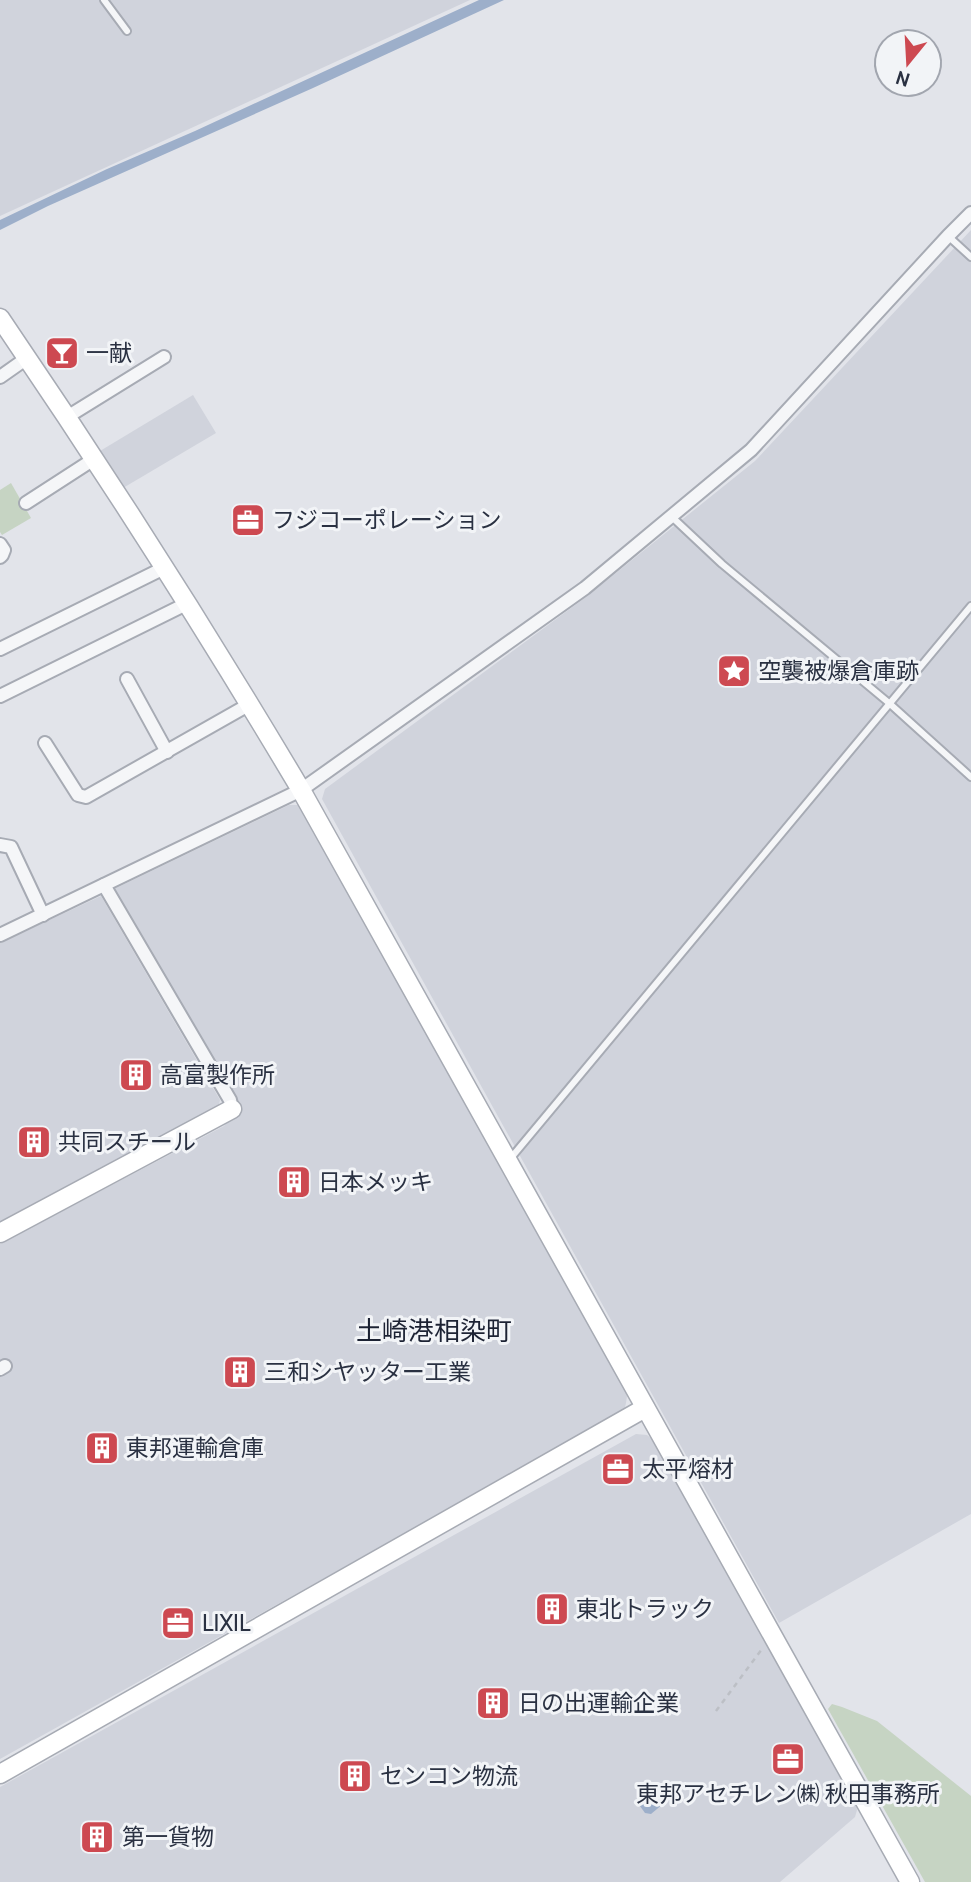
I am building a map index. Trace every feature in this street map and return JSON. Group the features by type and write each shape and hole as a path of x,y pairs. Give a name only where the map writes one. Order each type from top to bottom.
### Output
{"street":[{"path":"0,935 301,790 584,588 751,450 971,214"},
{"path":"0,318 164,568 301,790 910,1882"},
{"path":"67,417 164,356"},
{"path":"0,377 27,358"},
{"path":"26,503 94,459"},
{"path":"0,544 4,550 0,557"},
{"path":"0,649 164,568"},
{"path":"0,696 186,604"},
{"path":"127,679 167,752"},
{"path":"45,743 78,795 86,797 250,704"},
{"path":"0,845 11,847 43,915"},
{"path":"0,1233 232,1110 230,1100 104,885"},
{"path":"0,1774 645,1408"}],"lane":[{"path":"104,0 127,31"},
{"path":"948,236 971,257"},
{"path":"672,517 722,564 889,703 971,777"},
{"path":"509,1160 971,606"}],"path":[{"path":"716,1711 772,1635"}],"shaded area":[{"path":"0,0 470,0 0,216"},
{"path":"971,230 971,1514 779,1623 322,799 325,789 586,597 755,461"},
{"path":"193,395 216,433 123,488 100,451"},
{"path":"289,805 298,805 305,810 622,1383 627,1396 624,1411 0,1759 0,1244 224,1126 235,1113 112,890"},
{"path":"101,896 220,1100 217,1112 0,1228 0,943"},
{"path":"636,1434 647,1435 654,1441 855,1799 855,1817 780,1882 0,1882 0,1787"}],"green space":[{"path":"11,483 31,518 2,535 0,490"},
{"path":"832,1704 877,1721 971,1796 971,1882 925,1882 828,1709"}],"water":[{"path":"479,0 504,0 0,230 0,220"},
{"path":"647,1786 653,1787 663,1798 663,1804 651,1814 645,1813 637,1802 637,1796"}],"place":[{"name":"一献","path":"62,353"},
{"name":"フジコーポレーション","path":"248,520"},
{"name":"空襲被爆倉庫跡","path":"734,671"},
{"name":"高富製作所","path":"136,1075"},
{"name":"共同スチール","path":"34,1142"},
{"name":"日本メッキ","path":"294,1182"},
{"name":"三和シヤッター工業","path":"240,1372"},
{"name":"東邦運輸倉庫","path":"102,1448"},
{"name":"太平熔材","path":"618,1469"},
{"name":"東北トラック","path":"552,1609"},
{"name":"LIXIL","path":"178,1623"},
{"name":"日の出運輸企業","path":"493,1703"},
{"name":"東邦アセチレン㈱ 秋田事務所","path":"788,1759"},
{"name":"センコン物流","path":"355,1776"},
{"name":"第一貨物","path":"97,1837"}],"district":[{"name":"土崎港相染町","path":"434,1331"}]}
